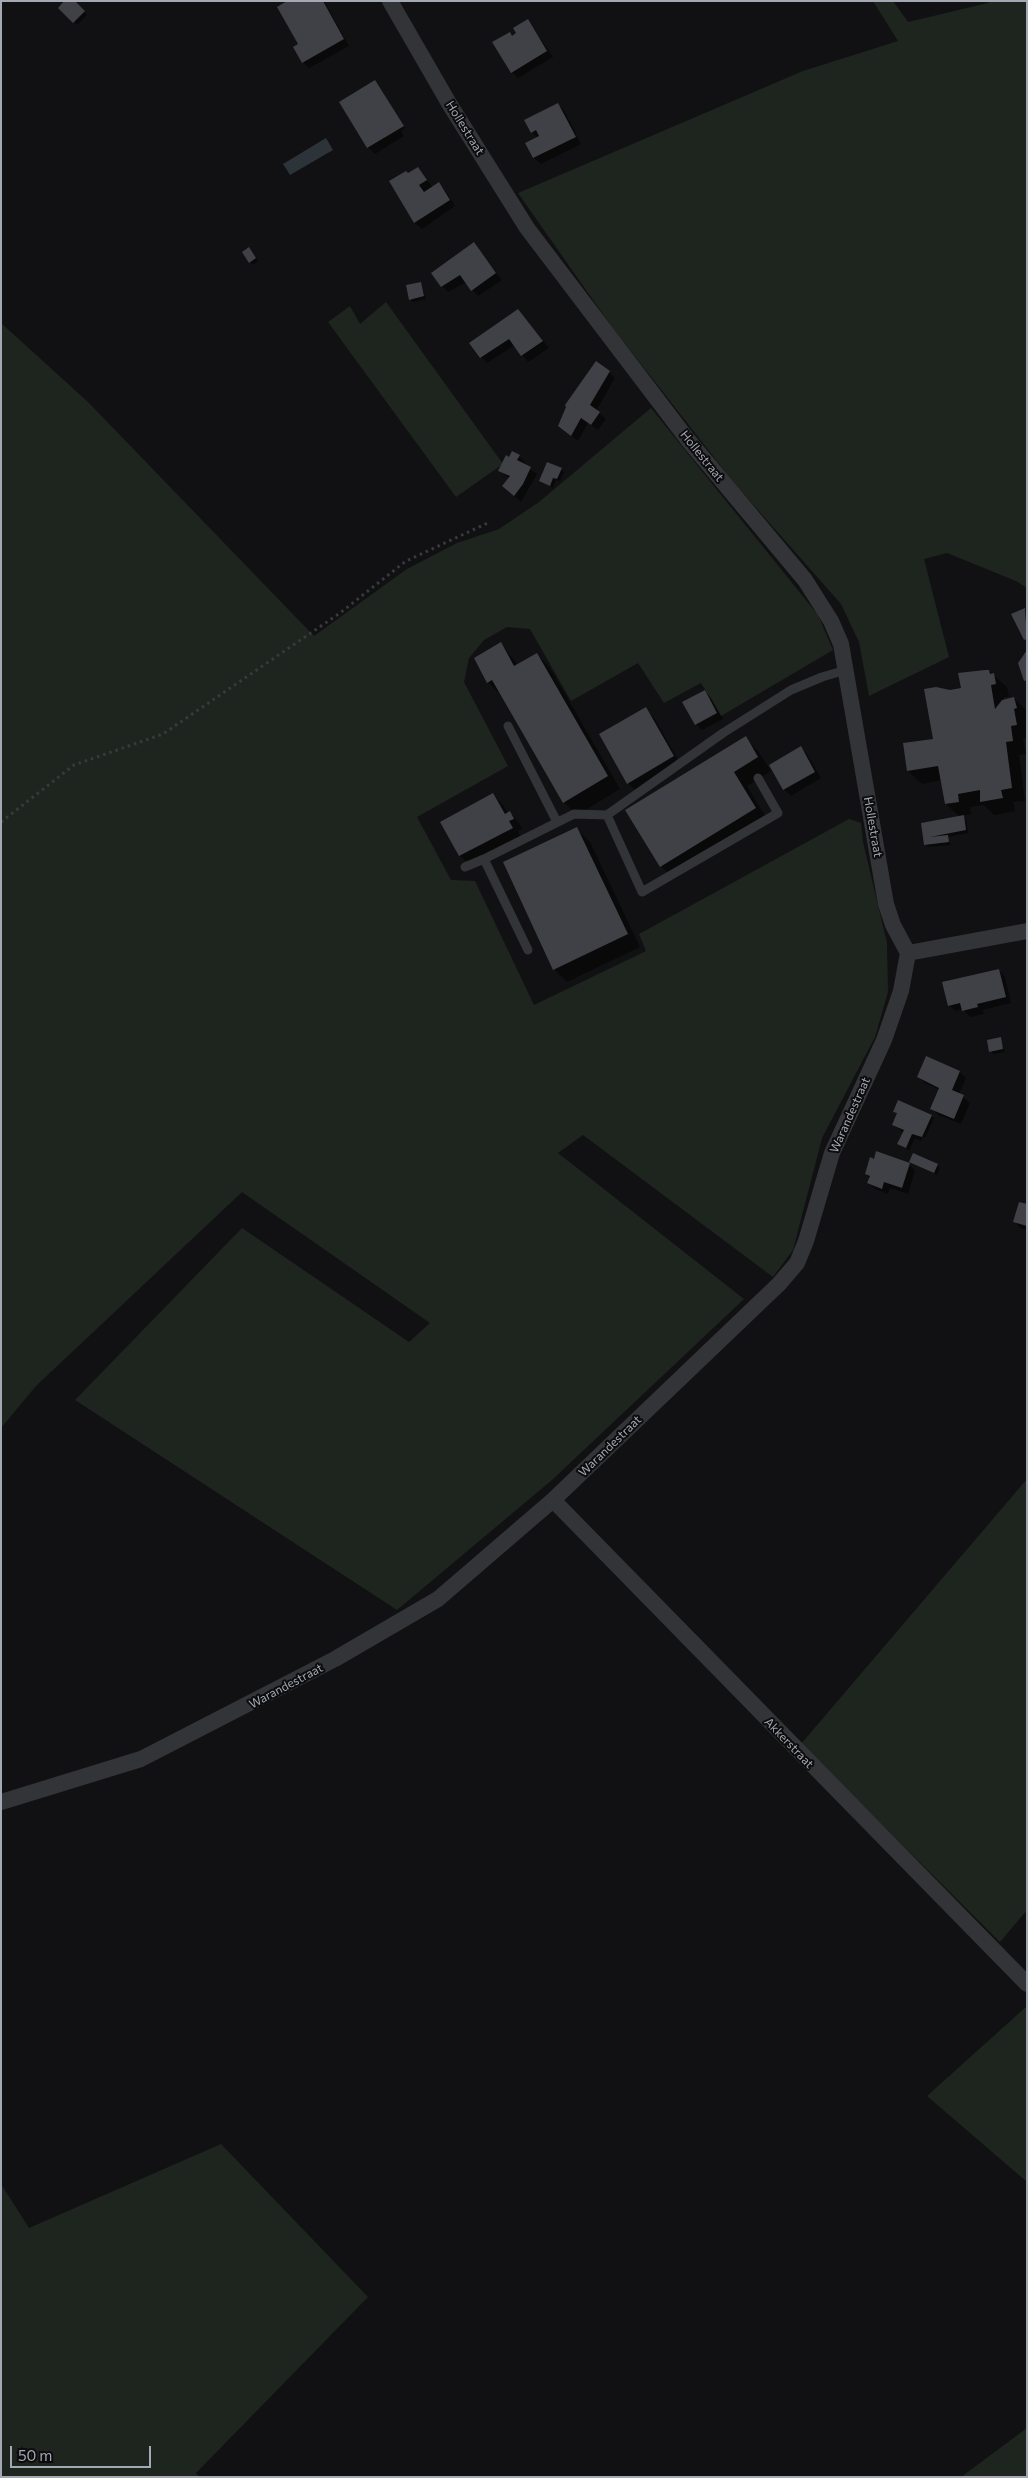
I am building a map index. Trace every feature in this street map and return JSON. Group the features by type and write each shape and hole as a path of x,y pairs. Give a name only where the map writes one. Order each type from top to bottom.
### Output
{"street":[{"name":"Hollestraat","path":"390,1 527,228 688,440 818,598 841,644 886,904 893,925 908,953"},
{"path":"908,953 1027,931"},
{"name":"Warandestraat","path":"1,1802 141,1759 226,1717 335,1659 438,1599 553,1500 779,1284 797,1263 806,1241 832,1153 884,1040 901,991 908,953"},
{"name":"Akkerstraat","path":"553,1500 1027,1984"}],"lane":[{"path":"465,867 574,814 607,815 723,733 791,690 822,676 846,670"},
{"path":"508,726 557,822"},
{"path":"607,815 642,892 778,813 758,778"},
{"path":"484,858 528,950"}],"path":[{"path":"1,822 74,765 163,734 340,612 406,561 490,522"}],"shaded area":[{"path":"873,1 893,1 908,22 988,3 989,1 1027,1 1027,588 1016,581 947,553 924,559 949,657 869,696 859,642 841,604 735,484 612,327 518,193 803,71 898,41"},
{"path":"326,138 333,150 290,175 283,164"},
{"path":"386,302 503,464 456,497 328,322 350,306 360,324"},
{"path":"1,323 88,402 314,636 407,569 457,543 499,529 539,502 651,408 818,615 833,650 721,716 701,683 664,703 638,663 571,701 530,629 507,627 484,640 469,658 464,682 508,766 417,817 451,880 475,881 534,1005 646,951 639,934 849,819 861,823 863,842 887,943 888,992 875,1037 822,1138 793,1250 773,1277 583,1135 558,1153 744,1299 552,1480 397,1610 75,1400 242,1228 409,1342 430,1323 242,1192 36,1386 1,1428"},
{"path":"1027,1479 1027,1910 1000,1942 801,1744"},
{"path":"1027,2006 1027,2182 927,2096"},
{"path":"221,2144 368,2297 196,2473 199,2477 1,2477 1,2184 29,2228"},
{"path":"1027,2428 1027,2477 961,2477"}],"building":[{"path":"64,1 75,1 85,11 73,23 58,8"},
{"path":"287,1 323,1 344,39 302,63 293,47 298,44 277,7"},
{"path":"528,19 547,51 511,73 492,42 510,32 512,36 516,33 513,28"},
{"path":"375,80 404,126 367,148 339,102"},
{"path":"558,103 576,137 533,158 525,143 539,136 536,130 531,133 524,120"},
{"path":"418,167 427,180 419,185 424,192 439,182 450,200 414,223 389,181 406,171 408,173"},
{"path":"474,242 496,273 471,291 460,275 441,287 431,273"},
{"path":"249,247 256,258 249,263 242,252"},
{"path":"421,282 424,296 409,300 406,285"},
{"path":"518,309 543,341 521,356 509,339 480,358 469,343"},
{"path":"596,361 610,371 590,405 600,412 591,425 581,418 571,436 558,426 566,407 565,405"},
{"path":"512,451 520,455 517,460 531,467 523,484 514,496 502,486 510,476 498,471 506,455 509,457"},
{"path":"547,462 562,468 557,479 553,478 550,486 539,481"},
{"path":"1025,608 1027,639 1024,640 1011,614"},
{"path":"501,642 514,666 537,653 608,776 563,803 492,680 487,683 474,658"},
{"path":"1027,650 1027,680 1024,681 1018,663"},
{"path":"989,670 990,674 994,673 996,684 991,685 995,709 1002,700 1014,697 1017,708 1014,709 1017,725 1011,726 1013,741 1006,742 1012,788 1001,790 1003,798 980,802 980,790 958,794 959,802 945,804 938,766 907,771 903,743 933,739 924,689 936,687 950,690 961,688 958,673"},
{"path":"705,690 717,713 695,725 682,702"},
{"path":"646,707 674,756 627,784 599,734"},
{"path":"746,736 758,757 734,772 756,808 660,867 625,810"},
{"path":"801,746 815,772 783,790 769,765"},
{"path":"493,793 505,814 510,811 514,819 509,821 513,828 459,856 440,822"},
{"path":"964,815 966,830 930,837 948,835 949,842 924,845 921,823"},
{"path":"577,827 628,934 553,970 503,862"},
{"path":"999,969 1006,997 977,1004 978,1007 962,1011 960,1003 948,1006 942,982"},
{"path":"1001,1037 1003,1049 989,1052 987,1040"},
{"path":"926,1056 960,1071 952,1090 964,1095 954,1119 930,1109 939,1088 917,1077"},
{"path":"898,1100 932,1115 922,1137 912,1134 906,1148 897,1144 904,1130 892,1125 897,1113 893,1112"},
{"path":"876,1151 910,1163 902,1188 884,1182 882,1189 867,1183 870,1176 865,1174 870,1157 874,1159"},
{"path":"913,1153 938,1164 934,1173 909,1162"},
{"path":"1019,1202 1027,1204 1027,1226 1013,1222"}]}
